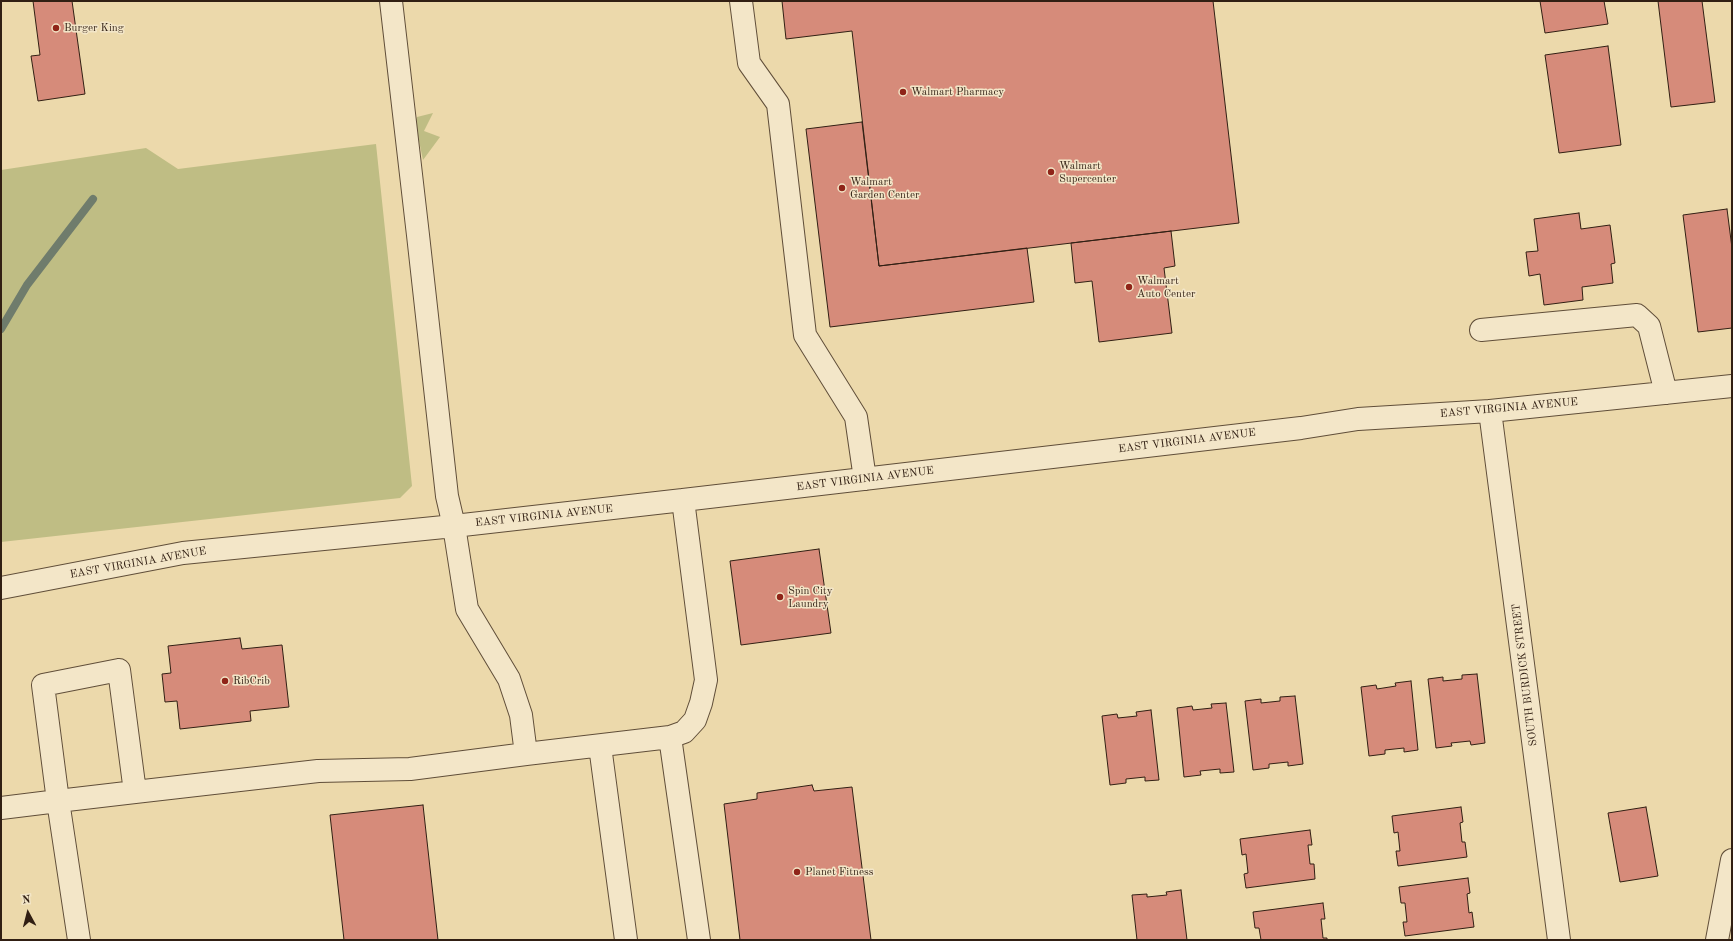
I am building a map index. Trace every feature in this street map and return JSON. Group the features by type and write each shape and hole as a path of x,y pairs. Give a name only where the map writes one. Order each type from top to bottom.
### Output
{"street":[{"path":"390,1 447,496 454,526 466,609 509,679 521,715 526,754"},
{"path":"741,1 749,63 778,104 805,335 856,417 865,479"},
{"path":"1481,330 1637,315 1649,326 1666,393"},
{"name":"EAST VIRGINIA AVENUE","path":"1,588 183,553 454,526 683,500 1301,428 1358,419 1490,411 1732,386"},
{"name":"SOUTH BURDICK STREET","path":"1490,411 1559,940"},
{"path":"1,808 318,771 410,769 670,737 684,732 695,720 701,703 706,680 683,500"},
{"path":"79,940 58,801 43,685 118,670 135,792"},
{"path":"670,737 699,940"},
{"path":"600,746 626,940"},
{"path":"1718,940 1732,860"}],"shaded area":[{"path":"433,113 424,131 440,137 423,160 415,122 417,117"},
{"path":"376,144 412,486 400,498 1,542 1,170 146,148 178,169"}],"building":[{"name":"Burger King","path":"33,1 72,1 85,94 38,101 31,56 40,55"},
{"name":"Walmart Supercenter","path":"782,1 1213,1 1239,223 879,266 852,31 786,39"},
{"path":"1540,1 1604,1 1608,24 1545,33"},
{"path":"1658,1 1702,1 1715,102 1671,107"},
{"path":"1608,46 1621,145 1559,153 1545,55"},
{"name":"Walmart Garden Center","path":"862,122 879,266 1027,248 1034,302 830,327 806,129"},
{"path":"1727,209 1732,248 1732,328 1698,332 1683,215"},
{"path":"1579,213 1581,229 1610,225 1615,263 1611,264 1613,283 1582,287 1583,300 1544,305 1540,274 1529,276 1526,252 1538,251 1534,219"},
{"name":"Walmart Auto Center","path":"1171,231 1175,266 1164,268 1172,333 1099,342 1092,281 1075,283 1071,243"},
{"name":"Spin City Laundry","path":"819,549 831,633 741,645 730,561"},
{"name":"RibCrib","path":"240,638 242,649 282,645 289,707 250,711 251,721 180,729 177,701 165,702 162,674 171,673 168,646"},
{"path":"1477,674 1485,743 1471,745 1470,741 1451,743 1452,746 1436,748 1428,679 1443,677 1443,681 1462,679 1462,675"},
{"path":"1411,681 1418,750 1404,752 1404,748 1385,750 1385,754 1369,756 1361,687 1376,685 1377,689 1396,686 1395,683"},
{"path":"1295,696 1303,764 1288,766 1288,762 1269,764 1269,768 1253,770 1245,701 1261,699 1261,703 1280,701 1280,697"},
{"path":"1226,703 1234,772 1220,773 1220,769 1200,771 1201,775 1184,777 1177,708 1192,706 1193,710 1212,708 1211,704"},
{"path":"1151,710 1159,780 1145,781 1145,777 1126,779 1126,783 1110,785 1102,716 1117,714 1118,718 1137,716 1136,712"},
{"name":"Planet Fitness","path":"812,785 814,791 852,787 871,940 740,940 724,804 757,799 757,793"},
{"path":"423,805 438,940 344,940 330,815"},
{"path":"1461,807 1463,822 1460,823 1462,842 1465,842 1467,857 1398,866 1396,851 1400,851 1398,832 1394,833 1392,816"},
{"path":"1646,807 1658,876 1620,882 1608,813"},
{"path":"1310,830 1312,845 1308,845 1310,864 1314,864 1315,879 1246,888 1244,874 1248,873 1246,854 1242,855 1240,839"},
{"path":"1468,878 1470,893 1467,894 1469,913 1472,912 1474,927 1405,936 1403,922 1407,922 1405,903 1401,903 1399,887"},
{"path":"1181,890 1187,940 1137,940 1132,895 1147,894 1147,897 1167,895 1166,892"},
{"path":"1323,903 1325,919 1321,919 1323,938 1327,938 1327,940 1261,940 1259,928 1255,928 1253,912"}],"waterway":[{"path":"1,329 27,285 93,199"}],"place":[{"name":"Burger King","path":"56,28"},
{"name":"Walmart Pharmacy","path":"903,92"},
{"name":"Walmart Supercenter","path":"1051,172"},
{"name":"Walmart Garden Center","path":"842,188"},
{"name":"Walmart Auto Center","path":"1129,287"},
{"name":"Spin City Laundry","path":"780,597"},
{"name":"RibCrib","path":"225,681"},
{"name":"Planet Fitness","path":"797,872"}]}
